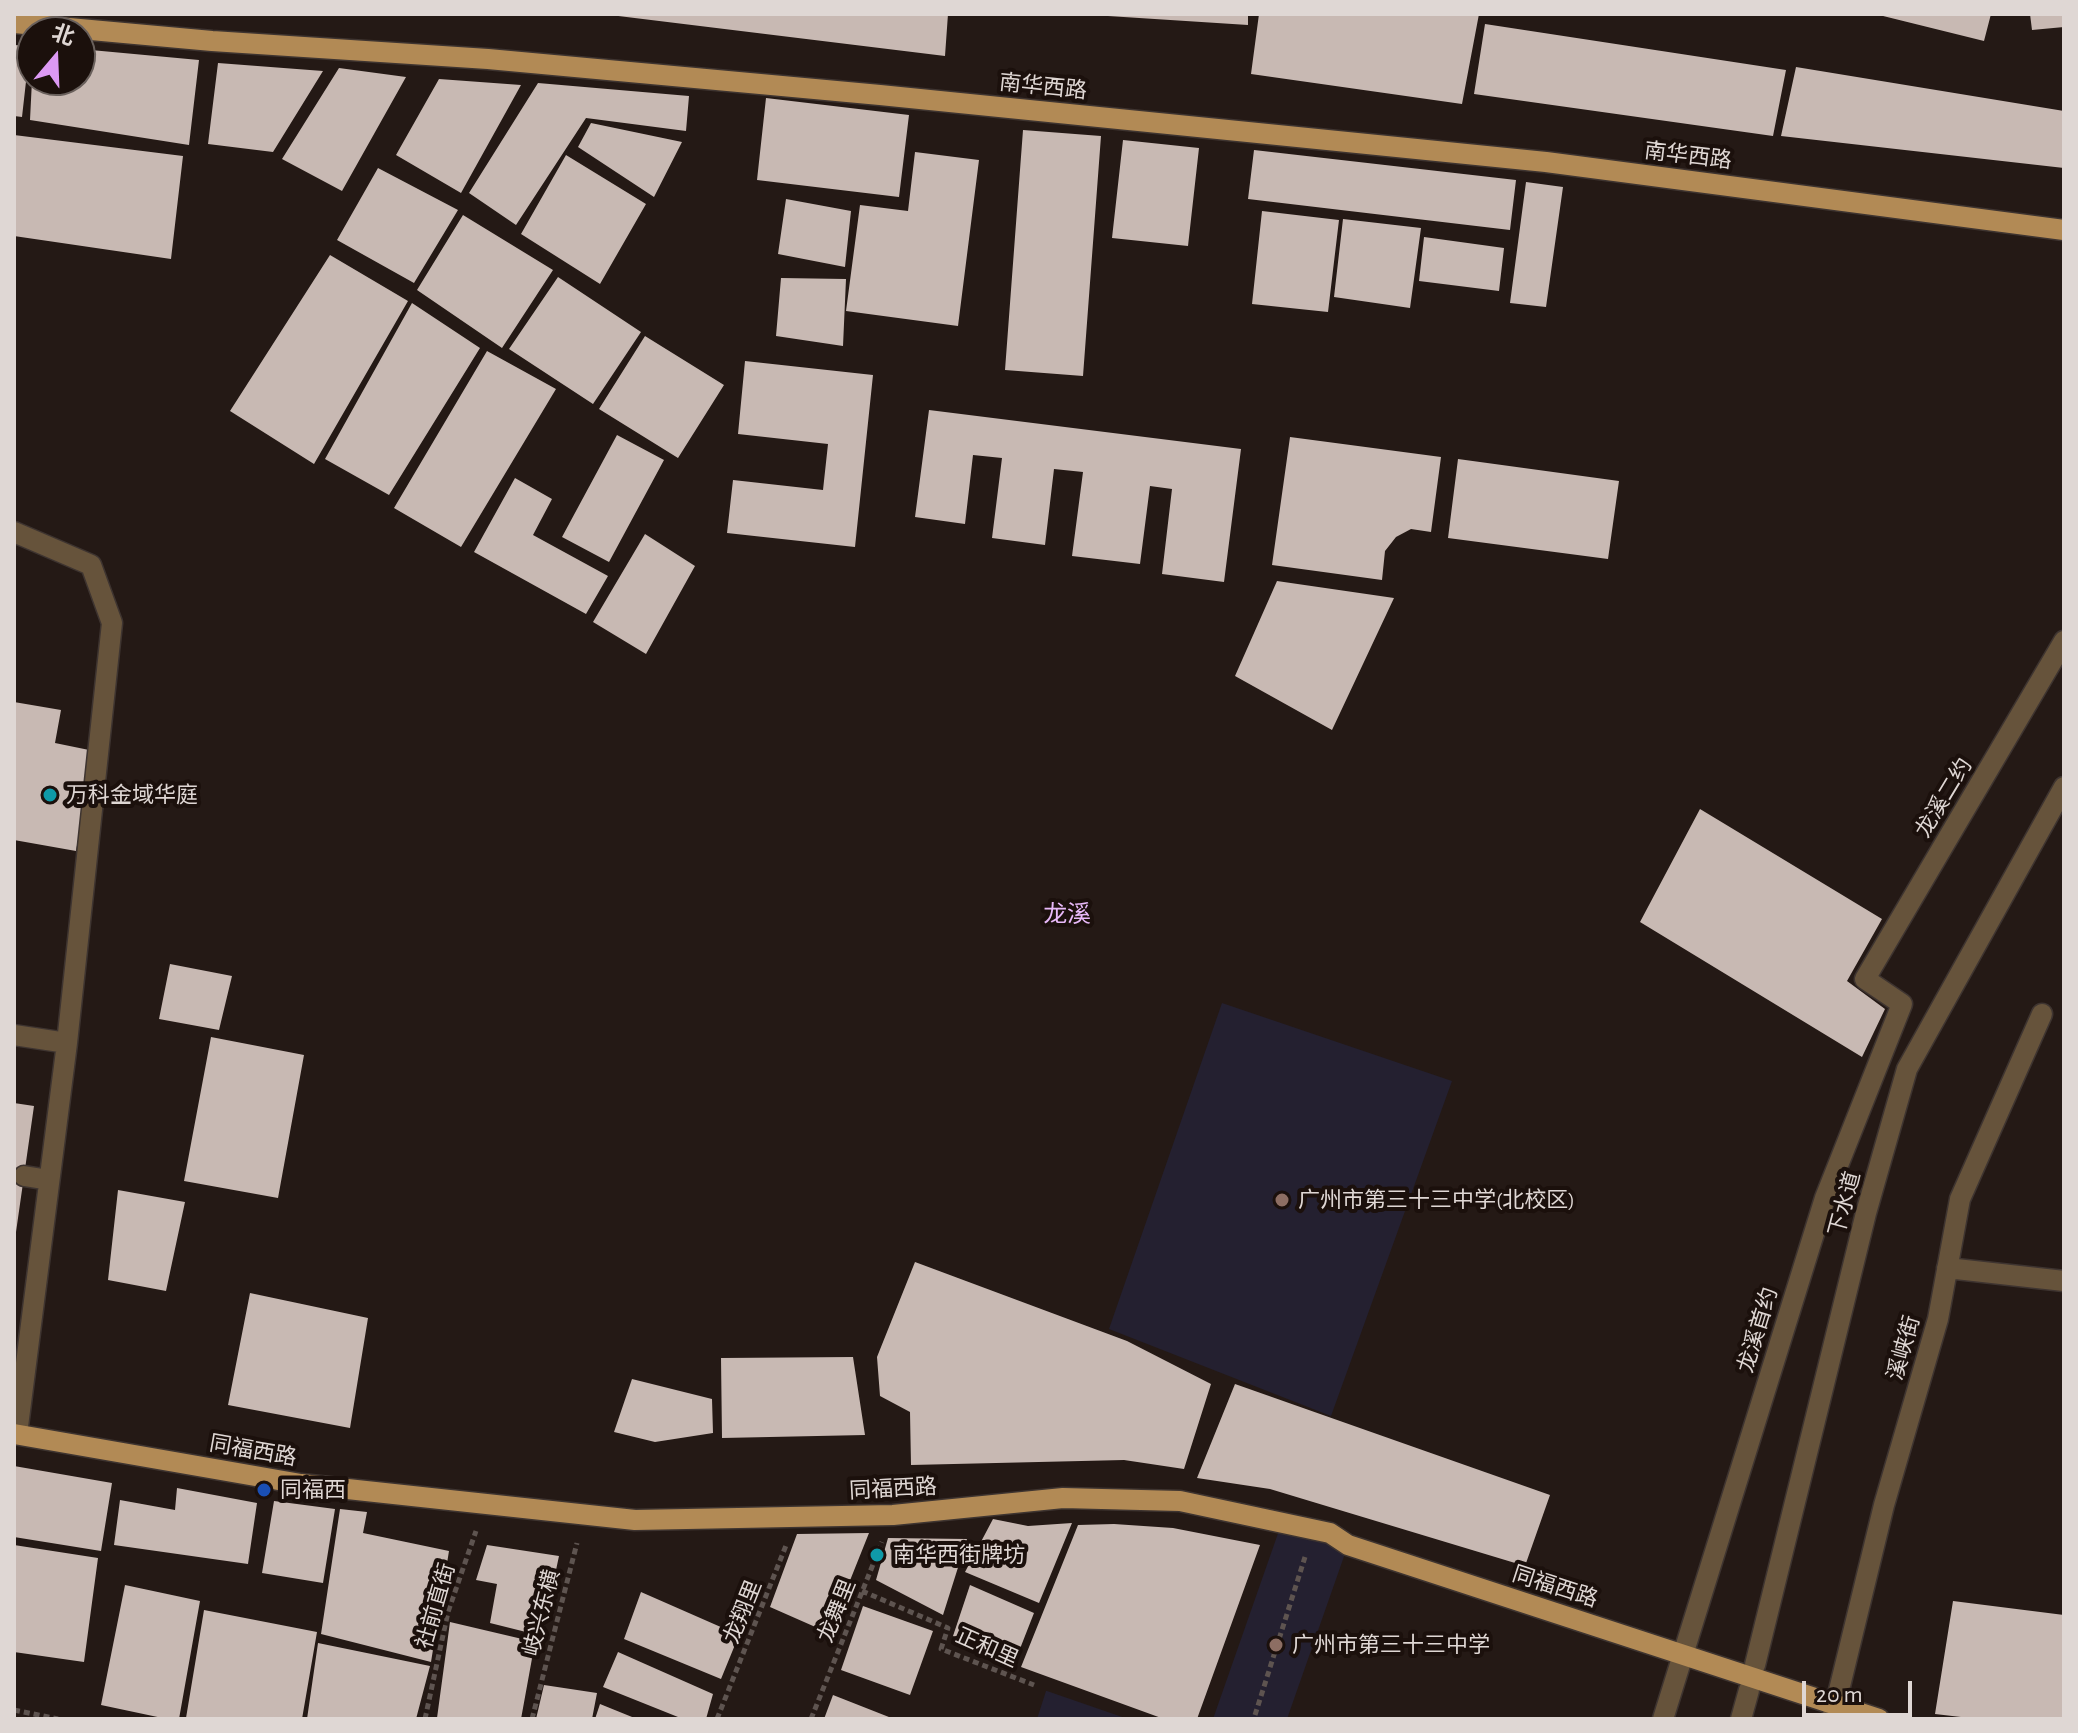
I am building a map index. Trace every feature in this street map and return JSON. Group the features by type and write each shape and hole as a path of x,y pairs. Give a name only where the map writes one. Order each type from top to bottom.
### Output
{"main road":[{"name":"南华西路","path":"14,23 212,41 488,59 927,99 1546,162 2064,230"},
{"name":"同福西路","path":"15,1434 301,1484 635,1520 893,1515 1063,1498 1180,1501 1330,1533 1348,1545 1682,1653 1752,1677 1834,1711 1879,1719"}],"lane":[{"path":"14,532 91,565 112,623 67,1043 15,1434"},
{"name":"龙溪二约","path":"1865,979 2064,641"},
{"name":"下水道","path":"1741,1719 1866,1213 1907,1069 2060,802"},
{"name":"龙溪首约","path":"1663,1719 1825,1198 1902,1004 1865,979"},
{"name":"溪峡街","path":"1834,1711 1884,1505 1938,1319 1960,1199 2042,1014"},
{"path":"14,1035 67,1043"},
{"path":"24,1176 49,1180"},
{"path":"1947,1268 2064,1281"}],"path":[{"name":"社前直街","path":"425,1719 448,1612 486,1504"},
{"name":"岐兴东横","path":"532,1719 584,1515"},
{"name":"龙舞里","path":"811,1719 893,1515"},
{"name":"龙翔里","path":"717,1719 798,1516"},
{"path":"1255,1715 1314,1529"},
{"name":"正和里","path":"862,1591 948,1628 941,1649 1034,1685"},
{"path":"14,1710 58,1719"}],"shaded area":[{"name":"广州市第三十三中学(北校区)","path":"1222,1003 1452,1081 1331,1416 1109,1329"},
{"name":"广州市第三十三中学","path":"1282,1522 1348,1545 1287,1719 1213,1719"},
{"path":"1047,1691 1128,1719 1037,1719"}],"building":[{"path":"602,14 948,14 945,56"},
{"path":"1248,14 1248,25 1108,16"},
{"path":"1259,14 1479,14 1462,104 1251,74"},
{"path":"1875,14 1991,14 1984,41"},
{"path":"2030,14 2064,14 2064,27 2032,30"},
{"path":"1485,24 1786,70 1773,136 1474,94"},
{"path":"14,45 16,96 24,96 22,117 14,116"},
{"path":"96,50 199,60 189,145 30,120 31,96 96,96"},
{"path":"218,63 323,71 273,152 208,144"},
{"path":"1796,67 2064,111 2064,168 1781,136"},
{"path":"339,68 406,77 342,191 282,159"},
{"path":"439,79 521,85 461,193 396,155"},
{"path":"538,83 689,96 686,131 586,118 516,225 469,193"},
{"path":"766,98 909,115 899,197 757,180"},
{"path":"591,123 682,142 654,197 578,147"},
{"path":"1023,130 1101,136 1083,376 1005,370"},
{"path":"14,135 183,156 171,259 14,236"},
{"path":"1123,140 1199,148 1188,246 1112,238"},
{"path":"1254,150 1516,180 1510,230 1248,199"},
{"path":"915,152 979,160 958,326 846,311 860,205 908,211"},
{"path":"566,155 646,204 600,284 521,234"},
{"path":"378,168 458,210 414,283 337,240"},
{"path":"1526,182 1563,187 1546,307 1510,303"},
{"path":"786,199 851,211 845,267 778,254"},
{"path":"1262,211 1339,220 1328,312 1252,304"},
{"path":"463,215 553,270 502,348 417,290"},
{"path":"1343,219 1421,228 1410,308 1334,297"},
{"path":"1424,237 1504,248 1499,291 1419,281"},
{"path":"330,255 408,301 314,464 230,411"},
{"path":"558,277 641,332 593,404 509,349"},
{"path":"781,278 846,279 843,346 776,336"},
{"path":"412,303 480,348 389,495 325,459"},
{"path":"645,336 724,385 678,458 599,409"},
{"path":"487,351 556,389 461,547 394,508"},
{"path":"745,361 873,375 855,547 727,533 733,480 823,490 828,444 738,434"},
{"path":"929,410 1241,449 1224,582 1162,574 1172,489 1150,486 1140,564 1072,556 1083,472 1054,469 1045,545 992,538 1002,458 973,455 965,524 915,517"},
{"path":"617,435 664,460 609,562 562,537"},
{"path":"1290,437 1441,457 1431,532 1411,529 1396,537 1385,551 1382,580 1272,565"},
{"path":"1458,459 1619,481 1608,559 1448,538"},
{"path":"515,478 552,499 533,535 608,576 586,614 474,552"},
{"path":"645,534 695,566 646,654 593,622"},
{"path":"1277,581 1394,598 1332,730 1235,676"},
{"name":"万科金域华庭","path":"14,702 61,710 55,743 94,751 76,851 14,840"},
{"path":"1700,809 1882,919 1847,981 1885,1009 1862,1057 1640,922"},
{"path":"170,964 232,976 219,1030 159,1019"},
{"path":"211,1037 304,1055 278,1198 184,1181"},
{"path":"14,1103 34,1106 16,1232 14,1232"},
{"path":"118,1190 185,1202 166,1291 108,1280"},
{"path":"915,1262 1127,1341 1211,1384 1184,1469 1124,1460 911,1465 910,1412 880,1396 877,1357"},
{"path":"250,1293 368,1318 350,1428 228,1405"},
{"path":"853,1357 865,1435 722,1438 721,1358"},
{"path":"632,1379 712,1399 713,1433 655,1442 614,1432"},
{"path":"1235,1384 1550,1495 1525,1566 1270,1489 1197,1478"},
{"path":"14,1466 112,1483 101,1551 14,1537"},
{"path":"177,1488 257,1503 248,1564 114,1545 120,1500 175,1510"},
{"path":"274,1501 335,1509 323,1583 262,1573"},
{"path":"340,1509 367,1512 363,1533 449,1551 431,1662 321,1634"},
{"path":"993,1519 1028,1526 1072,1523 1039,1603 965,1572"},
{"path":"1078,1525 1173,1528 1260,1545 1197,1719 1164,1719 1021,1667"},
{"path":"869,1533 829,1633 770,1607 797,1534"},
{"path":"888,1538 967,1539 943,1615 876,1580"},
{"path":"14,1545 98,1558 84,1662 14,1652"},
{"path":"487,1545 559,1556 542,1636 490,1623 497,1584 476,1580"},
{"path":"125,1585 200,1601 179,1719 101,1705"},
{"path":"970,1585 1034,1613 1014,1664 953,1636"},
{"path":"641,1592 739,1635 721,1679 624,1639"},
{"path":"1953,1601 2064,1615 2064,1719 1978,1719 1935,1714"},
{"path":"863,1606 933,1631 910,1695 841,1670"},
{"path":"204,1610 317,1632 302,1719 186,1718"},
{"path":"450,1622 535,1642 521,1719 437,1718"},
{"path":"318,1643 430,1666 416,1719 307,1719"},
{"path":"618,1652 713,1694 706,1719 683,1719 603,1687"},
{"path":"544,1685 597,1693 592,1719 536,1719"},
{"path":"833,1695 894,1719 824,1719"},
{"path":"600,1704 637,1719 595,1719"}],"place":[{"name":"万科金域华庭","path":"50,795"},
{"name":"广州市第三十三中学(北校区)","path":"1282,1200"},
{"name":"同福西","path":"264,1490"},
{"name":"南华西街牌坊","path":"877,1555"},
{"name":"广州市第三十三中学","path":"1276,1645"}],"district":[{"name":"龙溪","path":"1067,915"}]}
